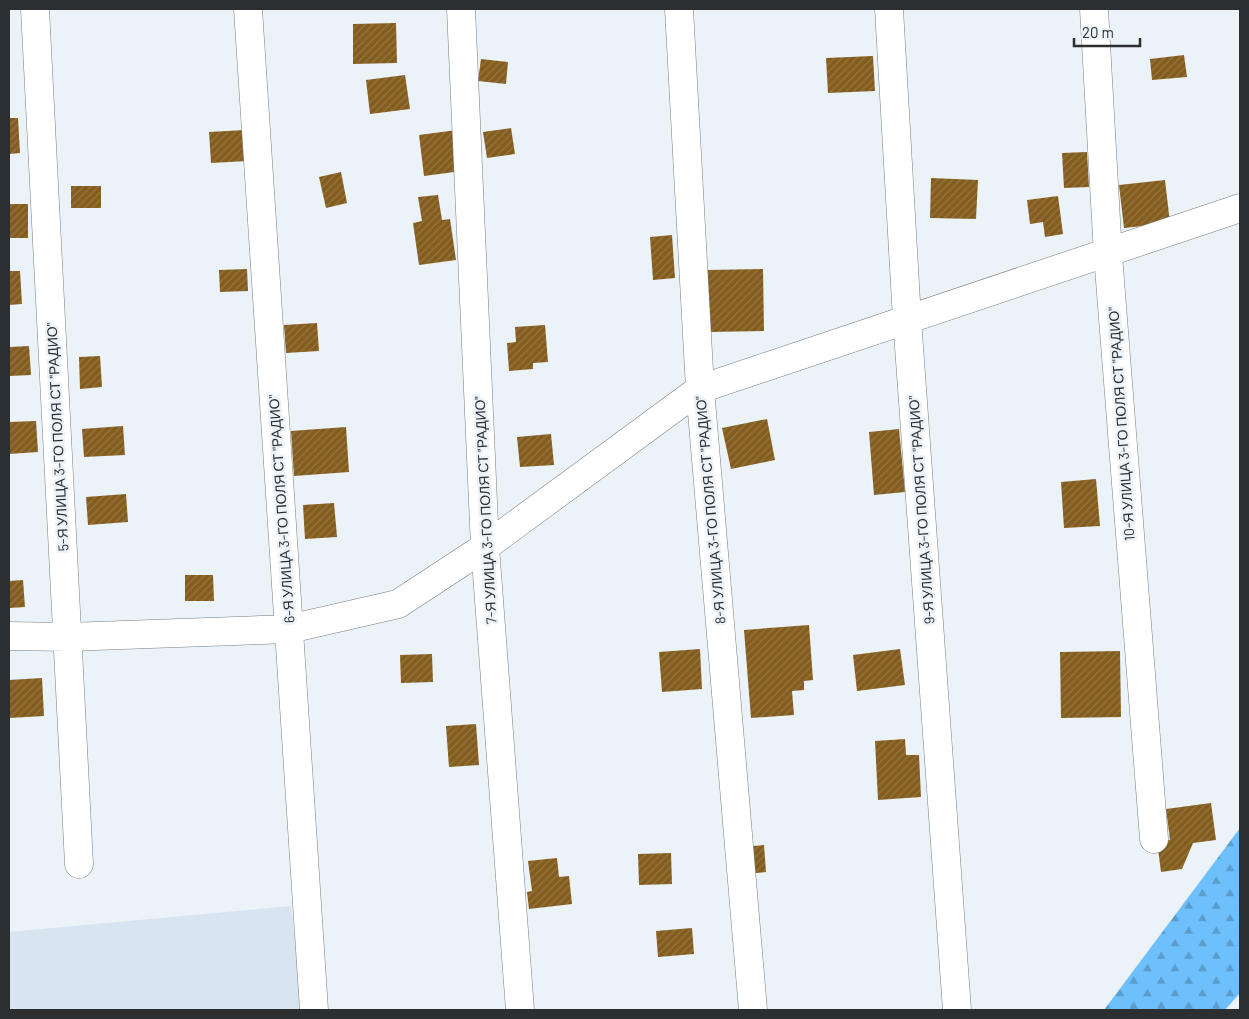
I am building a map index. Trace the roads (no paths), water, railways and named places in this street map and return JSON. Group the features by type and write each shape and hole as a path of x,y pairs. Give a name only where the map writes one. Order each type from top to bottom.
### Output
{"street":[{"name":"5-Я УЛИЦА 3-ГО ПОЛЯ СТ \"РАДИО\"","path":"34,9 79,864"},
{"name":"6-Я УЛИЦА 3-ГО ПОЛЯ СТ \"РАДИО\"","path":"248,9 314,1010"},
{"name":"7-Я УЛИЦА 3-ГО ПОЛЯ СТ \"РАДИО\"","path":"461,9 485,547 520,1010"},
{"name":"8-Я УЛИЦА 3-ГО ПОЛЯ СТ \"РАДИО\"","path":"679,9 700,389 753,1010"},
{"name":"9-Я УЛИЦА 3-ГО ПОЛЯ СТ \"РАДИО\"","path":"889,9 907,319 958,1010"},
{"name":"10-Я УЛИЦА 3-ГО ПОЛЯ СТ \"РАДИО\"","path":"1094,9 1108,254 1154,839"},
{"path":"9,636 67,637 290,630 398,604 485,547 700,389 1108,254 1240,208"}]}
